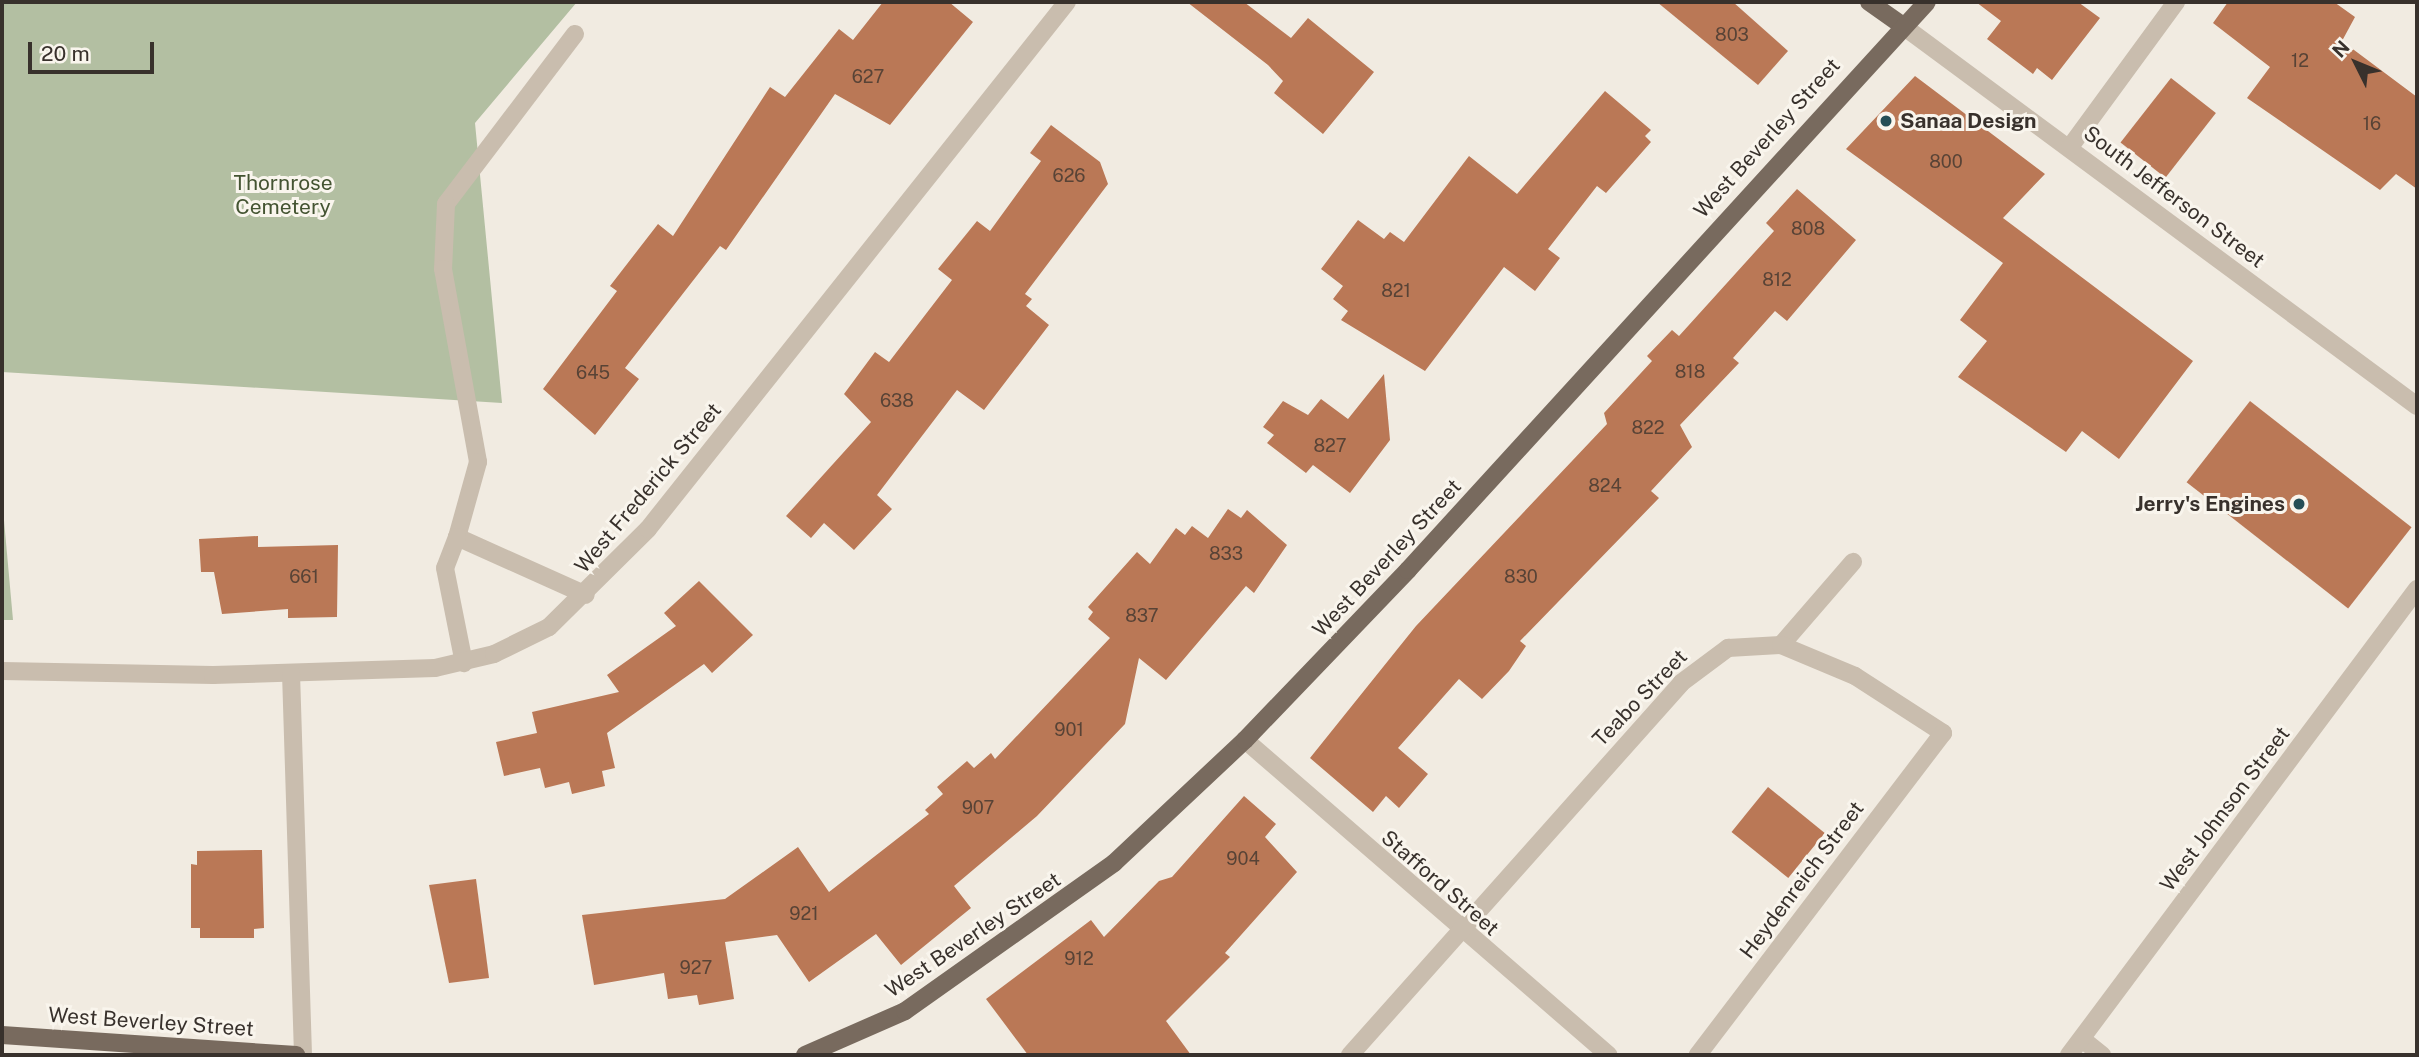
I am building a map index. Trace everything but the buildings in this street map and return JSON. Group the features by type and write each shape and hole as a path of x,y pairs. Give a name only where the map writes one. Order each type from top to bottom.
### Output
{"main road":[{"path":"1869,2 1903,26"},
{"name":"West Beverley Street","path":"805,1055 905,1011 1025,932 1114,863 1245,740 1927,2"},
{"name":"West Beverley Street","path":"2,1035 296,1055"}],"street":[{"name":"West Frederick Street","path":"2,671 291,673 464,663 523,642 586,595 656,519 1067,2"},
{"path":"2070,147 2176,2"},
{"name":"South Jefferson Street","path":"1903,26 2417,406"},
{"path":"464,663 445,568 457,537 478,462 443,269 446,204 575,34"},
{"path":"457,537 586,595"},
{"path":"1781,645 1853,562"},
{"name":"West Johnson Street","path":"2069,1055 2417,589"},
{"name":"Teabo Street","path":"1350,1055 1458,930 1697,668 1728,648 1781,645 1855,676 1943,733"},
{"path":"291,673 303,1055"},
{"name":"Heydenreich Street","path":"1698,1055 1943,733"},
{"name":"Stafford Street","path":"1245,740 1458,930 1609,1055"},
{"path":"2082,1039 2102,1055"}],"green space":[{"name":"Thornrose Cemetery","path":"2,2 577,2 475,123 502,403 2,372"},
{"path":"2,498 13,620 2,620"}],"place":[{"name":"Sanaa Design","path":"1886,121"},
{"name":"Jerry's Engines","path":"2299,504"}]}
